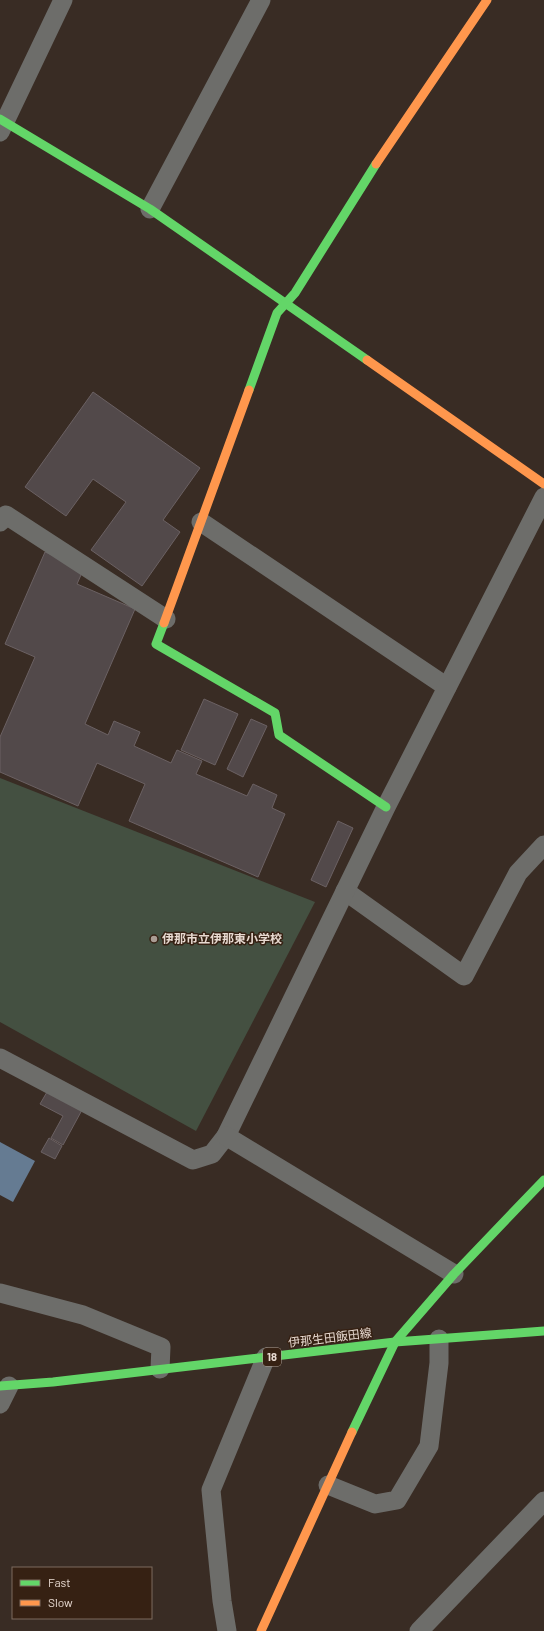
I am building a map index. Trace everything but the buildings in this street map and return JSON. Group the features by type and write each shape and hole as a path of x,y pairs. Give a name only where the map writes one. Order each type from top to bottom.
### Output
{"street":[{"path":"63,0 2,124 150,210 544,484"},
{"path":"150,210 261,0"},
{"path":"386,807 279,735 275,713 156,644 277,313 295,293 384,151 486,0"},
{"path":"0,1058 193,1160 212,1154 226,1136 344,891 544,497"},
{"path":"0,522 6,515 166,618"},
{"path":"201,522 447,687"},
{"path":"344,891 464,976 518,873 544,845"},
{"path":"226,1136 454,1274"},
{"path":"261,1631 395,1342 454,1274 544,1180"},
{"path":"0,1293 83,1315 161,1348 160,1369"},
{"name":"伊那生田飯田線","path":"4,1386 395,1342 544,1331"},
{"path":"328,1485 375,1504 397,1500 429,1446 439,1363 439,1339"},
{"path":"228,1631 222,1601 212,1490 266,1357"},
{"path":"0,1404 4,1386"},
{"path":"420,1631 544,1501"}],"green space":[{"path":"0,778 315,902 196,1131 0,1022"}],"water":[{"path":"0,1142 35,1161 13,1202 0,1195"}],"traffic: fast":[{"path":"0,119 150,209 367,360"},
{"path":"249,390 277,313 295,293 376,164"},
{"path":"164,623 156,644 275,713 279,735 386,807"},
{"path":"352,1432 395,1342 454,1274 544,1180"},
{"path":"0,1386 53,1382 395,1342 544,1331"}],"traffic: slow":[{"path":"376,164 487,0"},
{"path":"367,360 544,484"},
{"path":"164,623 249,390"},
{"path":"261,1631 352,1432"}],"place":[{"name":"伊那市立伊那東小学校","path":"154,939"}]}
